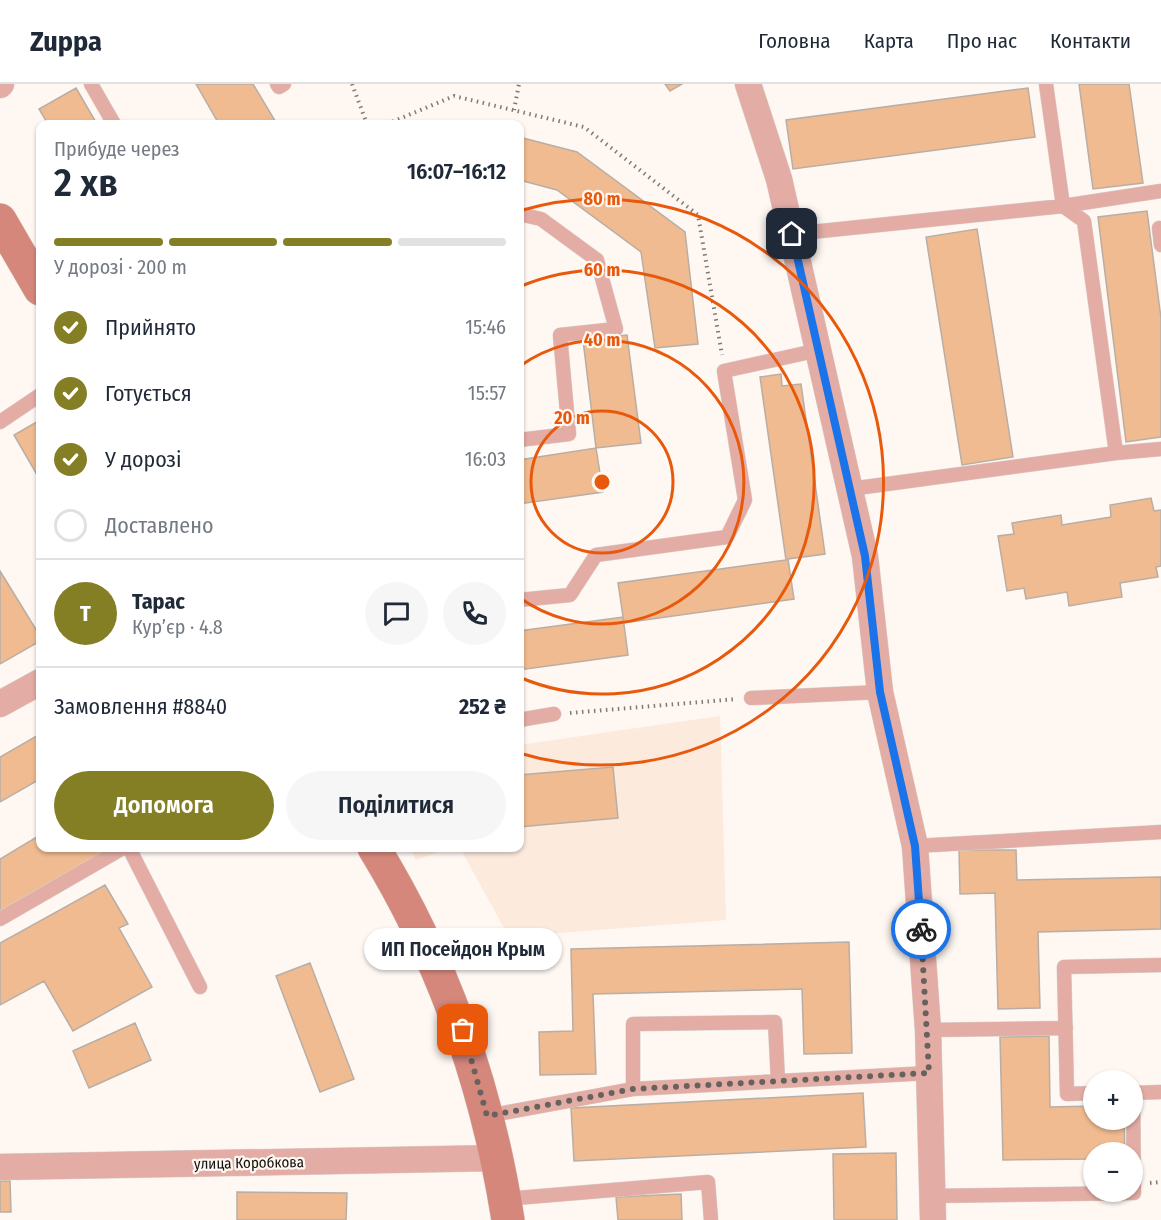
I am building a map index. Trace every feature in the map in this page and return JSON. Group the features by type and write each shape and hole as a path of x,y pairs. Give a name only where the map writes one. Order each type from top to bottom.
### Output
{"main road":[{"path":"0,220 36,282"},
{"path":"376,852 432,955 463,1030 498,1158 506,1209"}],"street":[{"path":"748,84 779,179 865,556 880,692 915,846 928,1030 932,1208"},
{"path":"0,704 36,684"},
{"name":"улица Коробкова","path":"0,1167 498,1158"}],"lane":[{"path":"91,84 112,120"},
{"path":"277,84 279,87 284,84"},
{"path":"1046,84 1064,206 1084,221 1116,453"},
{"path":"792,234 1064,206 1161,191"},
{"path":"524,215 541,219 597,260 616,329 561,335 569,434 524,439"},
{"path":"1159,228 1161,245"},
{"path":"524,600 570,596 596,555 727,537 745,500 724,370 819,350"},
{"path":"0,422 36,398"},
{"path":"850,489 1161,449"},
{"path":"752,698 880,692"},
{"path":"524,719 554,714"},
{"path":"915,846 1161,832"},
{"path":"0,919 116,852"},
{"path":"131,852 200,987"},
{"path":"1083,1094 1067,1094 1064,967 1161,965"},
{"path":"633,1089 633,1024 775,1022 778,1081"},
{"path":"928,1030 1066,1028"},
{"path":"487,1116 633,1089 929,1073"},
{"path":"1143,1093 1161,1092"},
{"path":"932,1208 1134,1192 1133,1130"},
{"path":"506,1209 708,1182 711,1220"}],"path":[{"path":"352,84 366,120"},
{"path":"514,110 519,84"},
{"path":"397,120 454,96 584,127 698,215 724,370"},
{"path":"554,714 752,698"}],"shaded area":[{"path":"720,716 726,920 509,937 462,852 524,852 524,744"},
{"path":"411,852 438,852 416,860"}],"building":[{"path":"196,84 253,84 275,120 217,120"},
{"path":"665,84 682,84 670,91"},
{"path":"1079,84 1129,84 1143,183 1093,189"},
{"path":"76,88 95,120 46,120 39,109"},
{"path":"1028,88 1035,137 793,169 786,120"},
{"path":"524,138 577,152 685,232 698,344 655,348 641,252 557,190 524,181"},
{"path":"1147,211 1161,318 1161,437 1126,442 1098,217"},
{"path":"977,229 1013,457 962,465 926,237"},
{"path":"627,335 641,443 596,448 583,340"},
{"path":"781,374 782,386 801,384 825,554 788,559 794,599 624,623 618,583 786,560 760,377"},
{"path":"36,422 36,473 14,435"},
{"path":"596,448 603,492 524,503 524,459"},
{"path":"1151,498 1154,511 1161,510 1161,566 1156,567 1158,577 1120,583 1122,597 1069,606 1067,592 1026,599 1024,588 1007,591 998,536 1014,534 1012,523 1061,515 1062,525 1111,517 1110,505"},
{"path":"0,571 36,630 36,643 0,664"},
{"path":"623,617 628,655 524,669 524,630"},
{"path":"36,736 36,781 0,802 0,757"},
{"path":"613,767 618,818 524,827 524,775"},
{"path":"36,837 36,852 106,852 0,914 0,859"},
{"path":"959,850 1016,850 1017,880 1161,877 1161,929 1038,932 1040,1008 998,1009 995,893 960,894"},
{"path":"105,885 128,924 119,928 152,987 73,1031 44,981 0,1005 0,943"},
{"path":"849,942 852,1053 804,1054 802,989 593,994 596,1074 540,1075 539,1032 573,1031 571,949"},
{"path":"310,963 354,1079 320,1092 276,976"},
{"path":"135,1023 151,1060 89,1088 73,1051"},
{"path":"1049,1036 1050,1107 1083,1106 1083,1130 1124,1130 1125,1142 1083,1142 1083,1159 1003,1160 1000,1037"},
{"path":"863,1093 866,1147 574,1161 571,1108"},
{"path":"896,1153 897,1220 834,1220 833,1154"},
{"path":"0,1181 10,1181 11,1212 0,1212"},
{"path":"237,1192 347,1193 346,1220 237,1220"},
{"path":"681,1194 682,1220 618,1220 616,1197"}],"way so far":[{"path":"463,1030 487,1116 633,1089 929,1073 921,929"}],"place":[{"name":"ИП Посейдон Крым","path":"463,1030"}],"route":[{"path":"792,234 865,556 880,692 915,846 921,929"}]}
